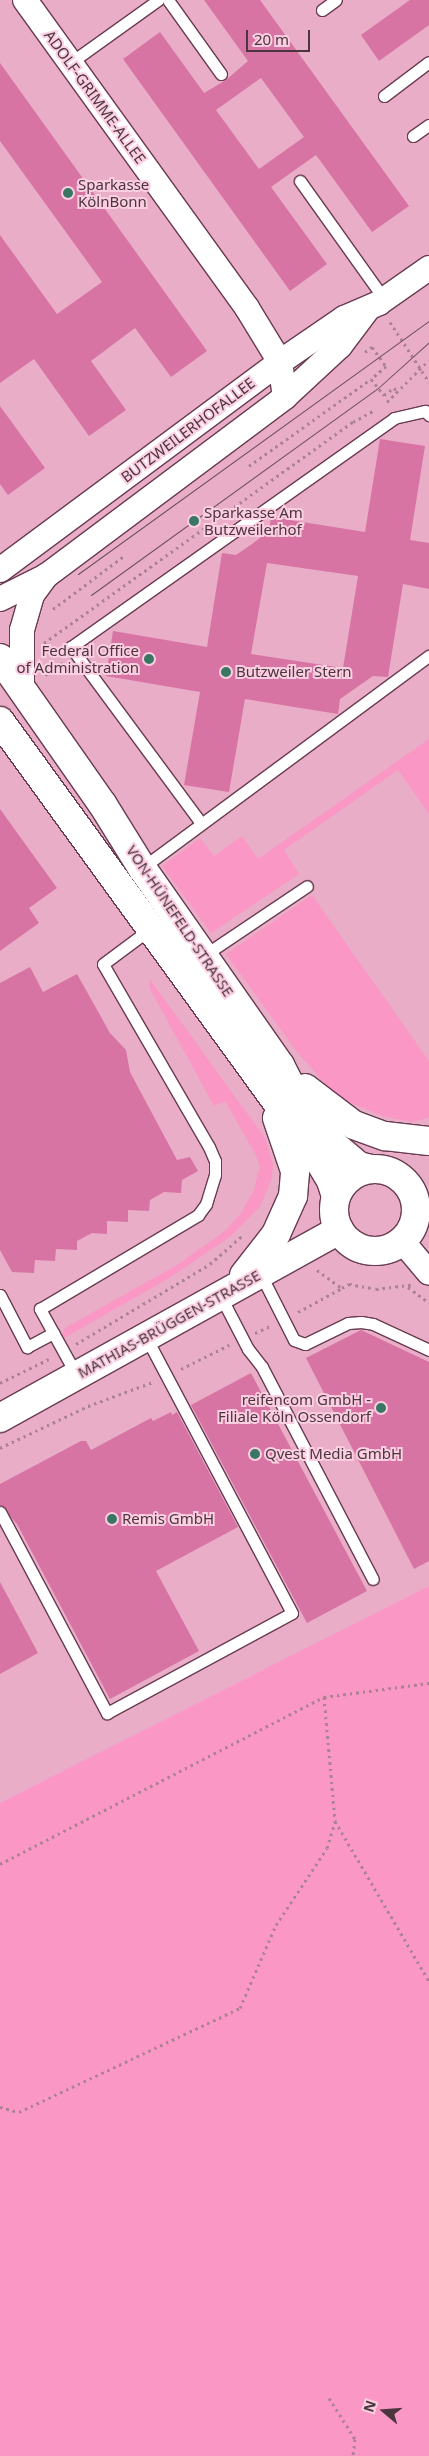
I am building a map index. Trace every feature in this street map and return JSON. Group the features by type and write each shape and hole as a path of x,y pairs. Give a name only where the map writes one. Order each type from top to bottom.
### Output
{"street":[{"name":"ADOLF-GRIMME-ALLEE","path":"25,0 247,308 280,362 285,398"},
{"name":"BUTZWEILERHOFALLEE","path":"4,562 280,362 344,318 377,304 429,268"},
{"name":"BUTZWEILERHOFALLEE","path":"0,599 46,576 285,398 340,346 377,304"},
{"name":"BUTZWEILERHOFALLEE","path":"33,681 22,630 32,595 46,576"},
{"name":"VON-HÜNEFELD-STRASSE","path":"0,658 33,681 142,868 280,1065 292,1089 335,1146 359,1166 372,1169"},
{"name":"VON-HÜNEFELD-STRASSE","path":"0,721 325,1169 336,1196"},
{"path":"224,1293 254,1264 276,1234 288,1211 295,1182 288,1145 274,1110 244,1057"},
{"path":"280,1065 320,1102 354,1125 386,1136 429,1140"},
{"path":"372,1169 388,1171 421,1187 415,1222 402,1242 389,1249 366,1251 350,1243 339,1230 335,1220 336,1196 355,1174 372,1169"},
{"name":"MATHIAS-BRÜGGEN-STRASSE","path":"0,1418 339,1230"},
{"path":"402,1242 428,1272"}],"lane":[{"path":"70,63 158,0"},
{"path":"168,0 221,74"},
{"path":"322,10 336,0"},
{"path":"384,96 429,62"},
{"path":"413,136 429,125"},
{"path":"300,181 377,304"},
{"path":"201,823 72,647 394,418 425,411 429,415"},
{"path":"142,868 429,656"},
{"path":"203,956 307,886"},
{"path":"77,1376 40,1309 198,1215 212,1190 215,1161 209,1147 103,964 150,929"},
{"path":"260,1273 294,1340 305,1344 348,1323 361,1322 373,1324 429,1350"},
{"path":"224,1293 248,1349 262,1367 374,1579"},
{"path":"0,1295 26,1347 53,1333"},
{"path":"0,1512 107,1713 292,1613 146,1336"}],"path":[{"path":"377,304 400,341 421,367 429,382"},
{"path":"249,466 371,379 386,366 372,347 361,355"},
{"path":"43,644 345,427 399,392 429,360"},
{"path":"371,379 384,395 394,388 399,392"},
{"path":"50,612 124,556"},
{"path":"33,681 76,653"},
{"path":"0,1384 63,1352 210,1264 246,1232"},
{"path":"305,1248 322,1275 342,1288 349,1284 376,1289 402,1284 429,1303"},
{"path":"408,1287 428,1272"},
{"path":"0,1864 324,1697 429,1683"},
{"path":"0,2108 19,2112 240,2008 276,1925 327,1848 335,1821 324,1697"},
{"path":"335,1821 429,1981"},
{"path":"329,2398 355,2439 353,2456"}],"shaded area":[{"path":"0,0 429,0 429,1803 0,1803"},
{"path":"429,739 429,814 398,770 284,850 299,874 211,933 162,866 200,838 214,856 242,836 258,859"},
{"path":"312,895 429,1061 429,1117 412,1122 382,1116 349,1102 327,1086 297,1052 226,954"},
{"path":"149,978 265,1138 273,1164 272,1178 260,1207 231,1236 171,1277 59,1341 65,1328 177,1265 225,1231 241,1213 254,1190 260,1165 254,1152 225,1101 214,1106 150,989"},
{"path":"429,1586 429,2456 0,2456 0,1803"}],"building":[{"path":"204,0 260,0 409,206 372,232 316,155 271,187 327,264 290,291 123,59 160,32 204,93 226,80 248,61","holes":["261,78 304,137 259,169 216,110"]},
{"path":"410,0 429,0 429,25 379,61 361,35"},
{"path":"0,63 207,351 171,377 135,328 91,361 126,410 89,436 34,359 0,383 0,235 57,314 102,282 0,141"},
{"path":"0,406 45,468 8,495 0,484"},
{"path":"380,439 425,446 410,540 429,543 429,589 403,584 388,677 373,676 340,699 338,714 245,699 229,792 184,785 200,692 106,676 113,631 207,647 222,553 236,555 252,544 269,531 271,517 365,532","holes":["267,563 358,576 343,668 251,654"]},
{"path":"0,809 57,888 29,908 39,923 0,951"},
{"path":"30,967 43,992 77,974 110,1033 126,1050 130,1072 177,1160 190,1157 198,1171 182,1180 181,1193 164,1192 150,1200 149,1211 128,1210 128,1222 107,1221 107,1234 92,1233 77,1241 77,1250 56,1249 55,1261 35,1260 34,1273 12,1272 0,1250 0,983"},
{"name":"reifencom GmbH - Filiale Köln Ossendorf","path":"361,1330 429,1362 429,1561 414,1569 306,1358"},
{"path":"251,1373 367,1591 307,1623 191,1405"},
{"path":"171,1412 172,1415 177,1412 238,1527 156,1571 199,1651 110,1699 17,1524 0,1505 0,1484 81,1441 86,1441 91,1450 151,1418 153,1421"},
{"path":"0,1582 38,1653 0,1674"}],"tram line":[{"path":"78,574 429,321"},
{"path":"91,595 378,388 429,342"}],"place":[{"name":"Sparkasse KölnBonn","path":"68,193"},
{"name":"Sparkasse Am Butzweilerhof","path":"194,521"},
{"name":"Federal Office of Administration","path":"149,659"},
{"name":"Butzweiler Stern","path":"226,672"},
{"name":"reifencom GmbH - Filiale Köln Ossendorf","path":"381,1408"},
{"name":"Qvest Media GmbH","path":"255,1454"},
{"name":"Remis GmbH","path":"112,1519"}]}
